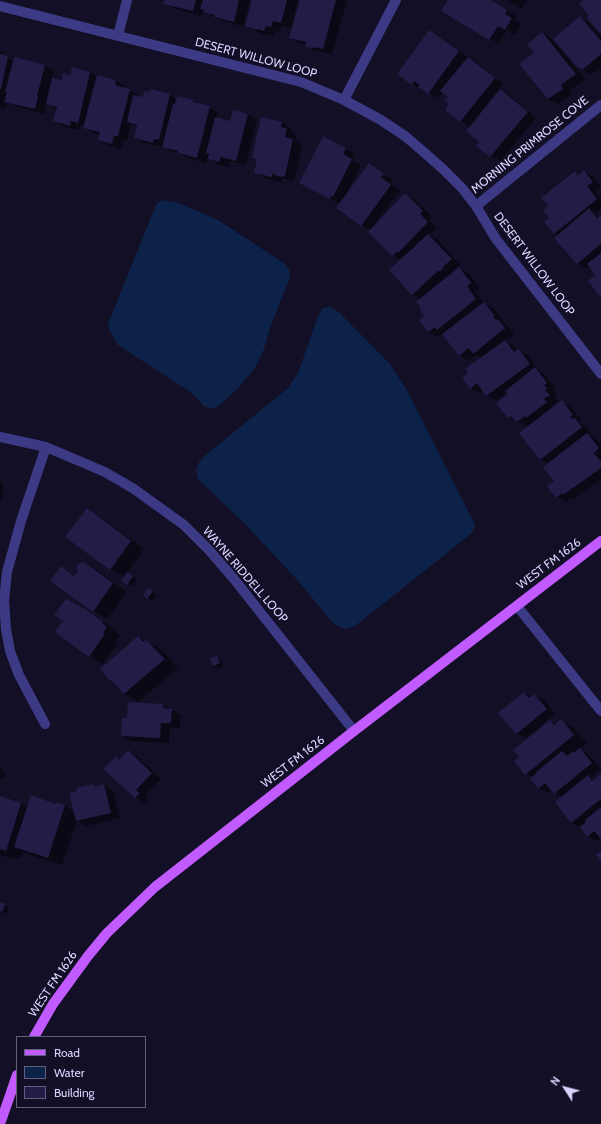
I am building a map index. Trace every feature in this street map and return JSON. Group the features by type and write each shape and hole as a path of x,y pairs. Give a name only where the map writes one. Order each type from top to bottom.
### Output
{"main road":[{"name":"WEST FM 1626","path":"35,1036 53,1004 88,956 107,933 155,887 354,731 601,541"},
{"path":"0,1124 16,1078"}],"street":[{"path":"118,36 127,0"},
{"path":"344,100 396,0"},
{"name":"DESERT WILLOW LOOP","path":"0,6 286,78 308,85 344,100 405,136 444,169 476,206 496,239 601,374"},
{"name":"MORNING PRIMROSE COVE","path":"476,206 601,105"},
{"name":"WAYNE RIDDELL LOOP","path":"0,437 46,447 105,472 134,489 184,525 209,550 234,579 354,731"},
{"path":"45,724 19,674 10,651 6,629 4,600 7,572 20,521 46,447"},
{"path":"517,606 601,711"}],"water":[{"path":"161,200 179,203 218,220 285,264 289,269 290,277 270,328 264,349 255,368 238,388 219,406 213,409 204,406 192,393 118,345 108,324 156,205"},
{"path":"331,307 340,313 390,364 408,392 475,525 472,533 355,626 345,629 332,622 300,583 248,527 198,479 196,470 199,462 207,454 288,388 298,373 318,316 323,308"}],"building":[{"path":"164,0 196,0 193,11 163,4"},
{"path":"203,0 239,0 234,22 214,17 215,15 203,12 204,10 200,9"},
{"path":"252,0 287,0 281,23 273,21 271,27 266,26 264,31 245,26"},
{"path":"300,0 336,0 323,49 307,47 305,46 306,42 289,38"},
{"path":"448,0 491,0 507,10 505,14 512,18 505,30 498,26 489,40 441,11"},
{"path":"583,0 601,0 601,34 587,18 589,16 579,3"},
{"path":"580,16 601,41 601,54 582,70 580,68 579,69 553,39"},
{"path":"429,30 459,51 428,94 418,87 420,85 414,81 412,85 397,74"},
{"path":"542,32 576,74 561,85 563,89 548,99 519,64 534,53 527,44"},
{"path":"0,54 8,56 1,89 0,89"},
{"path":"14,57 45,65 35,109 4,102"},
{"path":"468,57 495,78 460,122 445,110 449,104 444,101 448,97 440,91"},
{"path":"72,67 90,72 78,123 71,121 70,126 53,121 57,107 46,104 52,78 62,80 63,73 70,75"},
{"path":"97,75 116,80 115,85 130,89 118,136 114,136 112,144 98,140 100,132 83,128"},
{"path":"150,89 170,94 159,140 154,139 153,143 134,138 137,125 127,122 133,95 143,97 144,91 150,92"},
{"path":"500,89 528,112 490,157 476,146 479,142 466,131"},
{"path":"177,96 210,106 197,158 162,147 173,104 175,104"},
{"path":"233,110 248,114 236,161 221,157 219,162 208,159 209,154 206,153 215,117 230,121"},
{"path":"261,117 282,122 281,127 287,129 285,137 293,139 285,176 281,177 273,173 272,177 254,173 257,159 252,158"},
{"path":"323,136 346,148 343,154 352,159 333,197 331,196 330,199 299,183"},
{"path":"369,163 384,174 381,177 391,185 361,226 336,208"},
{"path":"584,170 593,182 587,186 597,199 554,234 544,222 549,218 543,210 548,206 541,198 575,171 578,175"},
{"path":"405,193 423,211 420,214 428,222 398,253 397,251 392,256 368,232"},
{"path":"589,208 597,218 601,215 601,244 577,264 554,238"},
{"path":"428,234 452,259 441,271 438,271 412,295 389,270"},
{"path":"601,253 601,298 588,281 595,275 587,264"},
{"path":"459,267 471,283 467,286 476,299 437,330 435,327 428,332 419,320 424,316 420,310 421,308 416,302"},
{"path":"484,302 495,316 493,316 496,320 498,319 505,328 473,354 469,348 459,356 442,334"},
{"path":"505,340 514,352 519,349 530,364 486,396 477,383 470,389 462,378 468,373 465,369"},
{"path":"535,367 547,383 544,385 547,388 545,390 550,395 544,399 547,402 526,418 525,416 517,422 510,416 508,418 496,403 508,394 505,391"},
{"path":"562,400 573,415 570,416 573,419 575,418 582,427 540,460 519,433"},
{"path":"587,433 599,448 594,453 601,462 601,468 563,495 562,493 556,498 547,486 554,481 543,467"},
{"path":"87,508 131,541 110,570 65,537"},
{"path":"84,562 113,583 93,612 50,581 61,566 74,576 78,571 76,568 80,563"},
{"path":"127,572 133,576 127,585 121,581"},
{"path":"148,588 153,591 147,599 143,595"},
{"path":"66,599 85,609 103,622 102,623 107,627 103,633 105,634 89,657 57,634 56,630 61,623 65,622 54,615"},
{"path":"138,636 143,642 146,640 165,659 124,694 100,669"},
{"path":"217,656 220,663 213,666 210,658"},
{"path":"524,692 529,698 534,694 547,709 516,734 498,713"},
{"path":"128,702 163,704 163,708 172,709 171,723 161,723 160,738 121,736 122,718 127,718"},
{"path":"561,719 574,735 525,775 514,761 519,757 513,750 550,720 554,725"},
{"path":"580,748 592,763 554,794 545,783 538,789 530,778 537,773 536,772 562,751 567,756"},
{"path":"128,750 152,773 136,790 140,793 135,798 103,769 116,756 119,760"},
{"path":"601,774 601,799 571,823 555,802 588,775 592,781"},
{"path":"94,784 95,787 104,784 111,813 76,821 69,793 77,791 76,788"},
{"path":"31,795 55,804 56,802 65,805 48,858 14,847"},
{"path":"0,796 21,803 6,851 0,849"},
{"path":"601,807 601,839 594,831 587,837 580,827 586,822 585,820"},
{"path":"601,851 601,862 596,855"},
{"path":"0,902 5,904 2,912 0,911"}]}
